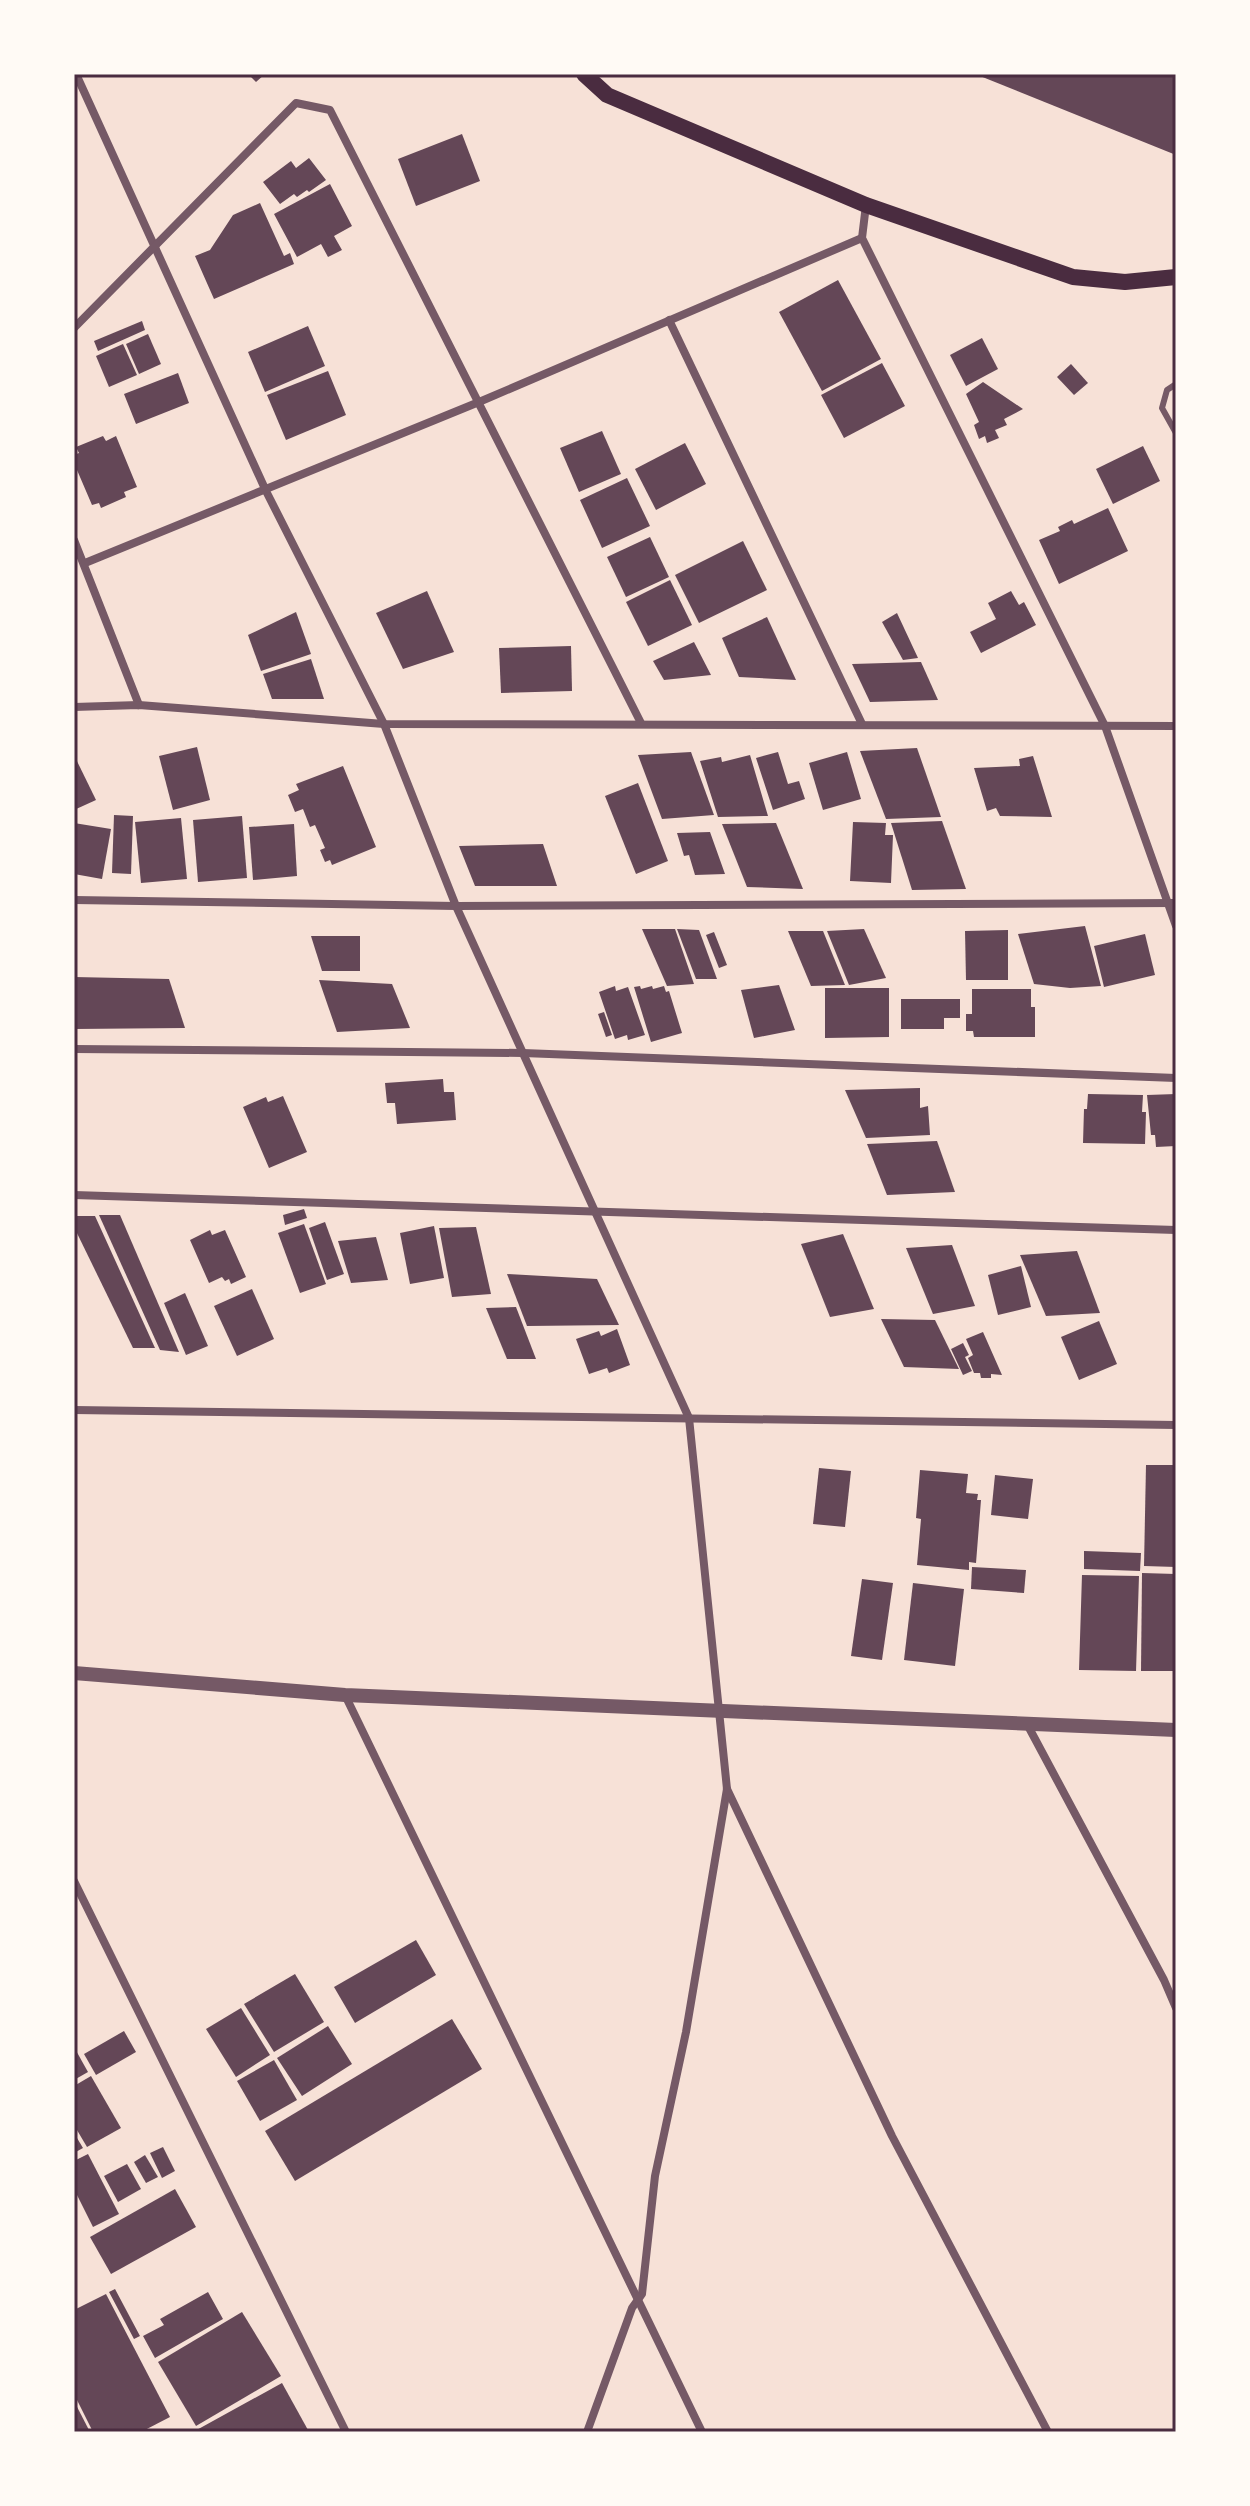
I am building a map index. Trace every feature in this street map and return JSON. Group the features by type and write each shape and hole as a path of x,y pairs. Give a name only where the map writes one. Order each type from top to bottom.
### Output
{"main road":[{"path":"584,74 607,95 866,205 1073,277 1125,282 1176,277"}],"street":[{"path":"76,74 266,491 384,724 456,906 689,1418 727,1789 686,2032 655,2176 642,2294 636,2299 587,2432"},
{"path":"74,328 296,103 330,110 641,723"},
{"path":"866,205 862,238 1105,726 1171,903 1176,926"},
{"path":"85,563 479,402 862,238"},
{"path":"669,320 862,724"},
{"path":"74,540 139,705"},
{"path":"74,707 139,705 384,724 1176,726"},
{"path":"74,900 456,906 1171,903"},
{"path":"74,1049 523,1053 1176,1078"},
{"path":"74,1195 1176,1230"},
{"path":"74,1410 1176,1425"},
{"path":"74,1673 345,1695 1176,1730"},
{"path":"345,1695 702,2432"},
{"path":"1027,1724 1176,2008"},
{"path":"727,1789 892,2136 1048,2432"},
{"path":"74,1881 346,2432"}],"lane":[{"path":"1176,384 1167,390 1162,408 1176,433"}],"building":[{"path":"248,74 265,74 256,82"},
{"path":"975,74 1176,74 1176,155"},
{"path":"462,134 480,181 416,206 398,159"},
{"path":"309,158 326,180 309,192 307,190 297,197 294,194 280,204 263,182 291,161 296,168"},
{"path":"330,184 352,226 334,236 342,250 328,257 321,244 297,257 274,214"},
{"path":"260,203 284,256 290,253 294,264 214,299 195,256 210,250 233,215"},
{"path":"838,280 881,359 822,391 779,312"},
{"path":"142,321 145,330 98,351 94,341"},
{"path":"308,326 325,366 265,392 248,352"},
{"path":"148,334 161,364 139,374 126,344"},
{"path":"982,338 998,369 966,386 950,355"},
{"path":"123,344 137,375 109,387 96,356"},
{"path":"882,363 905,406 844,438 821,395"},
{"path":"1071,364 1088,383 1074,395 1057,377"},
{"path":"328,371 346,415 286,440 267,395"},
{"path":"178,373 189,403 136,424 124,394"},
{"path":"983,382 1023,409 1004,419 1007,425 995,430 999,438 987,443 985,436 979,439 974,425 979,422 966,394"},
{"path":"602,431 621,474 579,492 560,448"},
{"path":"103,436 106,441 116,436 137,487 124,492 126,497 101,508 99,503 92,505 74,463 74,455 79,453 76,447"},
{"path":"685,443 706,484 656,510 635,469"},
{"path":"1143,446 1160,481 1113,504 1096,469"},
{"path":"627,478 650,526 602,548 580,500"},
{"path":"1108,508 1128,551 1059,584 1039,540 1060,531 1058,527 1072,520 1074,524"},
{"path":"650,537 669,577 626,597 607,557"},
{"path":"743,541 767,590 699,623 675,575"},
{"path":"670,580 692,625 648,646 626,602"},
{"path":"427,591 454,652 403,669 376,613"},
{"path":"1011,591 1019,605 1024,602 1036,625 981,653 970,632 996,619 988,603"},
{"path":"296,612 311,654 261,671 248,635"},
{"path":"897,613 918,658 903,660 882,622"},
{"path":"767,617 796,680 739,677 722,638"},
{"path":"694,642 711,675 664,680 653,661"},
{"path":"571,646 572,691 501,693 499,648"},
{"path":"311,659 324,699 272,699 263,674"},
{"path":"921,662 938,700 870,702 852,664"},
{"path":"197,747 210,800 173,810 159,756"},
{"path":"917,748 941,817 886,819 860,751"},
{"path":"691,752 714,815 662,819 638,755"},
{"path":"778,752 788,784 799,781 805,799 773,810 756,758"},
{"path":"847,752 861,799 823,810 809,763"},
{"path":"74,755 96,800 74,810"},
{"path":"750,755 768,816 718,817 700,761 721,757 722,762"},
{"path":"1033,756 1052,817 1000,816 996,808 987,811 974,768 1020,766 1019,759"},
{"path":"343,766 376,847 332,865 330,860 325,862 320,850 325,848 315,825 310,827 303,809 295,812 288,795 299,790 296,784"},
{"path":"638,783 668,861 636,874 605,796"},
{"path":"114,815 133,816 131,874 112,873"},
{"path":"242,816 247,878 198,882 193,820"},
{"path":"181,818 187,879 141,883 135,822"},
{"path":"942,821 966,889 912,890 891,823"},
{"path":"853,822 886,823 885,835 893,835 891,883 850,881"},
{"path":"74,823 111,829 102,879 74,874"},
{"path":"776,823 803,889 747,887 722,824"},
{"path":"294,824 297,876 253,880 249,827"},
{"path":"710,832 725,874 695,875 689,855 684,856 677,833"},
{"path":"543,844 557,886 475,886 459,846"},
{"path":"1085,926 1101,986 1070,988 1034,984 1018,934"},
{"path":"642,929 675,929 694,984 667,986"},
{"path":"677,929 699,930 717,979 696,979"},
{"path":"864,929 886,978 849,985 827,931"},
{"path":"1008,930 1008,980 966,980 965,931"},
{"path":"788,931 823,931 845,985 811,986"},
{"path":"714,932 727,965 719,968 706,935"},
{"path":"1145,934 1155,975 1104,987 1094,946"},
{"path":"311,936 360,936 360,971 322,971"},
{"path":"74,977 169,979 185,1028 74,1029"},
{"path":"319,980 392,984 410,1028 337,1032"},
{"path":"779,985 795,1030 754,1038 741,990"},
{"path":"615,986 616,991 628,987 645,1035 628,1040 627,1035 615,1039 599,992"},
{"path":"640,986 641,989 652,986 653,989 664,986 666,992 669,991 682,1033 651,1042 634,987"},
{"path":"825,988 889,988 889,1037 825,1038"},
{"path":"972,989 1031,989 1031,1007 1035,1007 1035,1037 974,1037 973,1031 966,1031 966,1014 972,1014"},
{"path":"901,999 960,999 960,1018 944,1018 944,1029 901,1029"},
{"path":"604,1012 612,1035 606,1037 598,1014"},
{"path":"443,1079 444,1092 454,1092 456,1120 397,1124 395,1103 387,1103 385,1083"},
{"path":"920,1088 920,1108 928,1106 930,1135 866,1138 845,1090"},
{"path":"1088,1094 1143,1095 1145,1144 1083,1143 1084,1109 1087,1109"},
{"path":"1176,1094 1176,1146 1156,1147 1155,1135 1151,1135 1147,1095"},
{"path":"283,1096 307,1152 269,1168 243,1107 266,1097 268,1102"},
{"path":"937,1141 955,1192 887,1195 867,1144"},
{"path":"304,1209 307,1218 285,1225 283,1215"},
{"path":"99,1215 120,1215 179,1352 160,1350"},
{"path":"74,1216 95,1216 155,1348 133,1348 74,1227"},
{"path":"325,1222 344,1274 327,1280 309,1228"},
{"path":"304,1224 326,1284 300,1293 278,1233"},
{"path":"434,1226 444,1278 410,1284 400,1233"},
{"path":"476,1227 491,1294 452,1297 439,1228"},
{"path":"210,1230 212,1235 225,1230 246,1277 231,1284 229,1279 225,1281 222,1277 209,1283 190,1240"},
{"path":"843,1234 874,1309 830,1317 801,1244"},
{"path":"376,1237 388,1280 351,1283 338,1241"},
{"path":"952,1245 975,1306 933,1314 906,1248"},
{"path":"1077,1251 1100,1313 1046,1316 1020,1255"},
{"path":"1021,1266 1031,1307 998,1315 988,1275"},
{"path":"507,1274 597,1279 619,1325 527,1326"},
{"path":"252,1289 274,1339 237,1356 214,1306"},
{"path":"185,1293 208,1346 186,1355 164,1303"},
{"path":"516,1307 536,1359 507,1359 486,1308"},
{"path":"881,1319 935,1320 959,1369 904,1367"},
{"path":"1099,1321 1117,1364 1079,1380 1061,1337"},
{"path":"617,1329 630,1365 609,1373 607,1368 589,1374 576,1339 599,1331 601,1336"},
{"path":"983,1332 1002,1375 991,1374 991,1378 981,1378 980,1373 974,1373 968,1358 973,1355 966,1339"},
{"path":"963,1343 972,1371 963,1375 951,1349"},
{"path":"1146,1465 1176,1465 1176,1567 1144,1566"},
{"path":"819,1468 851,1471 845,1527 813,1524"},
{"path":"920,1470 968,1474 966,1493 978,1494 977,1500 981,1500 976,1563 969,1562 969,1570 917,1565 921,1519 916,1518"},
{"path":"995,1475 1033,1479 1028,1519 991,1515"},
{"path":"1084,1551 1141,1553 1140,1571 1084,1569"},
{"path":"972,1567 1026,1570 1024,1593 971,1589"},
{"path":"1142,1573 1176,1574 1176,1671 1141,1671"},
{"path":"1082,1575 1139,1576 1136,1671 1079,1670"},
{"path":"862,1579 893,1583 882,1660 851,1656"},
{"path":"913,1583 964,1589 955,1666 904,1660"},
{"path":"416,1940 436,1975 355,2023 334,1987"},
{"path":"295,1974 324,2022 274,2052 244,2004"},
{"path":"241,2008 270,2055 236,2077 206,2029"},
{"path":"452,2019 482,2069 295,2181 265,2131"},
{"path":"328,2026 352,2064 302,2096 277,2058"},
{"path":"124,2031 136,2052 96,2075 84,2054"},
{"path":"74,2047 88,2072 74,2080"},
{"path":"274,2060 297,2100 260,2121 237,2081"},
{"path":"91,2076 121,2128 87,2147 74,2125 74,2086"},
{"path":"74,2133 83,2148 74,2153"},
{"path":"163,2147 175,2171 162,2178 150,2153"},
{"path":"88,2154 119,2214 93,2227 74,2189 74,2161"},
{"path":"145,2155 158,2177 146,2183 134,2162"},
{"path":"127,2164 141,2189 118,2202 104,2176"},
{"path":"175,2189 196,2227 111,2274 90,2237"},
{"path":"115,2289 140,2336 134,2339 109,2292"},
{"path":"208,2292 223,2319 155,2358 143,2336 164,2325 160,2319"},
{"path":"106,2294 170,2417 141,2432 93,2432 74,2394 74,2310"},
{"path":"242,2312 281,2376 196,2426 158,2362"},
{"path":"282,2383 308,2430 193,2432"},
{"path":"74,2401 90,2432 74,2432"}]}
